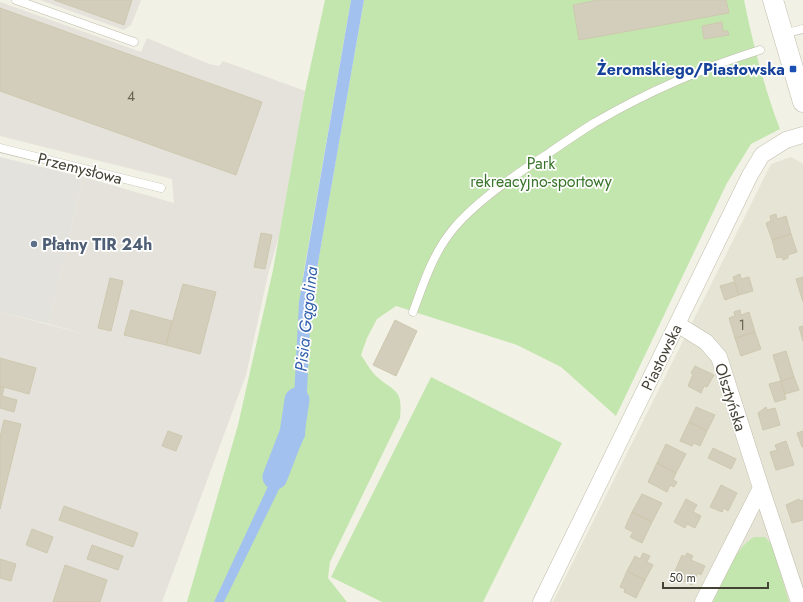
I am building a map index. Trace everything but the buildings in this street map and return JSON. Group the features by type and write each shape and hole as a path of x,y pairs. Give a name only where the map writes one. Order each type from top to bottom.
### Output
{"street":[{"path":"773,0 803,102"},
{"name":"Piastowska","path":"541,602 750,175 762,155 786,140 803,135"},
{"name":"Olsztyńska","path":"677,324 706,342 719,357 799,602"},
{"path":"703,602 761,488"}],"lane":[{"path":"16,0 134,42"},
{"path":"782,34 803,28"},
{"path":"413,312 429,266 454,228 514,176 594,123 654,92 695,72 725,60 760,50"},
{"name":"Przemysłowa","path":"0,148 161,188"}],"shaded area":[{"path":"40,0 141,0 131,25 124,30"},
{"path":"0,2 141,52 147,38 209,64 219,66 223,61 305,91 280,233 268,274 246,375 162,602 0,602 0,312 92,336 49,324 83,177 174,203 172,179 0,136"},
{"name":"Płatny TIR 24h","path":"0,157 83,177 49,324 0,312"},
{"path":"791,157 803,165 803,602 553,602 771,164"}],"green space":[{"name":"Park rekreacyjno-sportowy","path":"325,0 351,0 303,277 315,279 364,0 744,0 759,65 780,129 751,144 727,183 616,416 561,367 517,345 396,306 377,319 367,338 361,355 376,376 396,392 399,396 401,408 400,418 330,562 328,578 347,602 187,602 238,425 273,270 305,91"},
{"path":"431,377 562,443 483,602 382,602 331,577"},
{"path":"754,537 765,537 772,545 789,602 713,602 734,558 746,543"}],"water":[{"path":"351,0 364,0 311,303 305,436 224,602 214,602 292,435 299,302"}],"waterway":[{"name":"Pisia Gągolina","path":"275,477 292,433 297,400"}],"place":[{"name":"Żeromskiego/Piastowska","path":"793,69"},
{"name":"Płatny TIR 24h","path":"34,244"}]}
